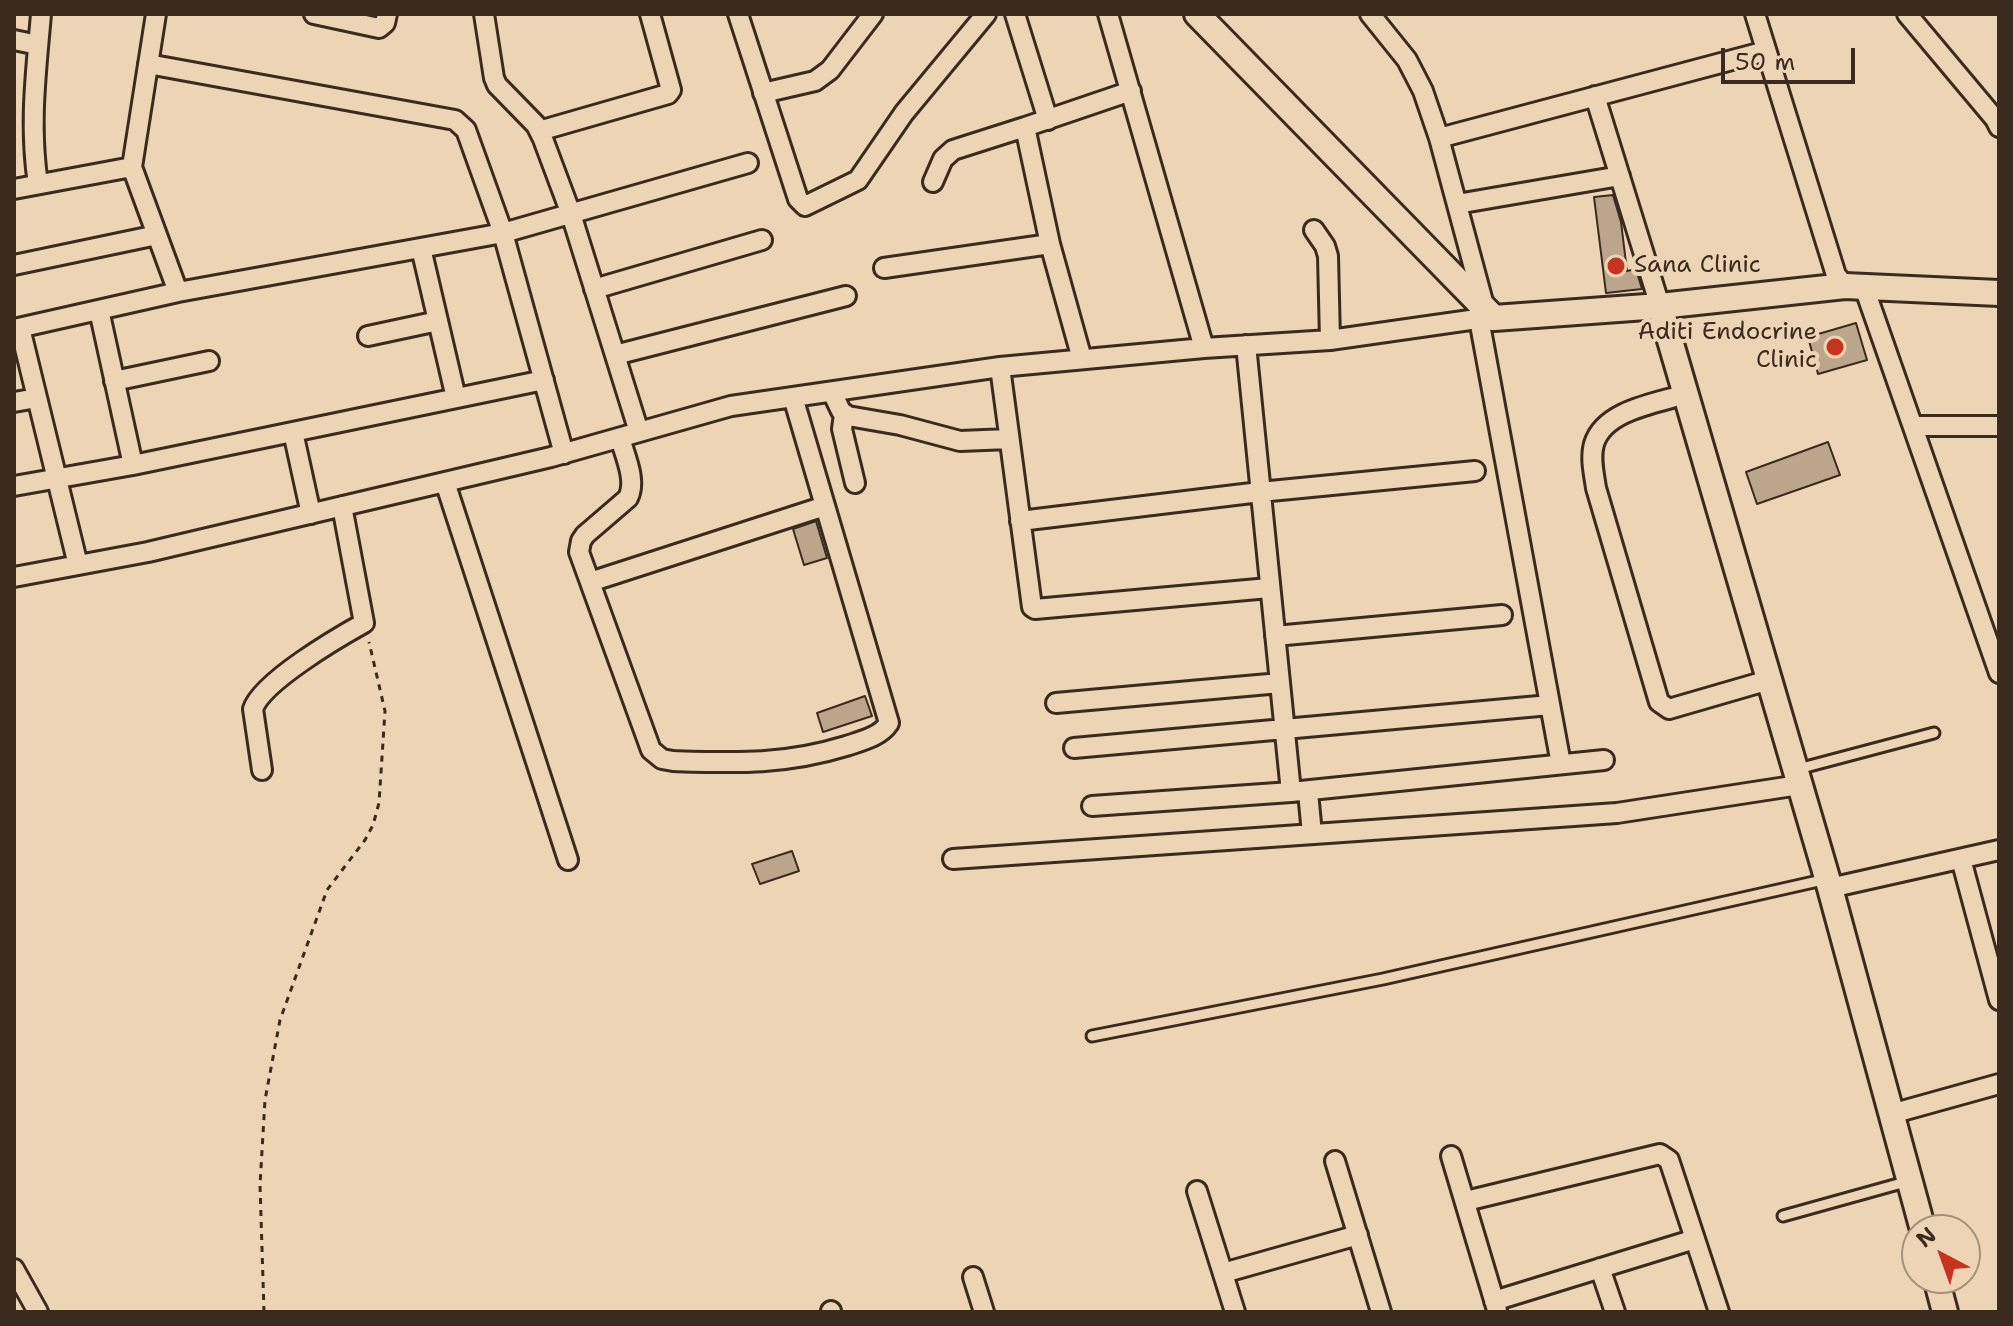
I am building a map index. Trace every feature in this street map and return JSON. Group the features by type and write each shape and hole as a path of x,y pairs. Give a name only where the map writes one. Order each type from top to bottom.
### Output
{"street":[{"path":"38,184 23,118 41,14"},
{"path":"156,14 132,167 178,292"},
{"path":"314,14 379,28 385,23 387,14"},
{"path":"484,14 492,72 497,85 539,131 571,214 639,432"},
{"path":"539,131 668,94 671,90 650,14"},
{"path":"738,14 798,199 801,205 808,206 858,180 904,113 986,14"},
{"path":"763,93 822,77 873,14"},
{"path":"1015,14 1048,120"},
{"path":"1108,14 1204,348"},
{"path":"1197,14 1485,316"},
{"path":"1370,14 1407,60 1423,91 1457,204 1485,316 1561,764"},
{"path":"1755,14 1836,275 1854,286 1914,426 1999,673"},
{"path":"1907,14 1999,127"},
{"path":"14,40 38,45"},
{"path":"1439,138 1766,51"},
{"path":"148,64 455,120 466,130 503,233 564,454"},
{"path":"933,182 943,159 953,150 1131,91"},
{"path":"1595,96 1769,680 1918,1214"},
{"path":"1025,127 1050,244 1082,359"},
{"path":"78,565 17,329 178,292 503,233 748,163"},
{"path":"14,189 132,167"},
{"path":"1457,204 1620,176"},
{"path":"1314,230 1328,256 1330,340"},
{"path":"14,265 157,235"},
{"path":"594,289 762,240"},
{"path":"884,268 1050,244"},
{"path":"421,248 456,398"},
{"path":"14,577 148,552 564,454 731,406 1000,367 1330,340 1485,316 1660,306 1854,286 1999,293"},
{"path":"615,355 846,296"},
{"path":"99,310 133,465"},
{"path":"368,336 438,321"},
{"path":"1246,345 1285,729 1312,834"},
{"path":"114,381 209,361"},
{"path":"1000,367 1031,604 1035,609 1269,588"},
{"path":"14,486 133,465 544,380"},
{"path":"832,392 844,414 842,429 855,483"},
{"path":"1686,394 1614,420 1603,429 1595,442 1592,460 1596,488 1659,702 1669,709 1769,680"},
{"path":"620,438 632,483 631,491 628,498 581,541 579,552 651,750 662,759 774,761 808,758 862,741 883,731 889,723 793,397"},
{"path":"14,402 37,398"},
{"path":"844,414 960,441 1009,439"},
{"path":"1914,426 1999,426"},
{"path":"293,432 311,514"},
{"path":"1020,521 1260,492 1475,471"},
{"path":"445,482 568,860"},
{"path":"262,770 253,709 255,702 268,687 364,623 342,506"},
{"path":"590,582 825,506"},
{"path":"1275,636 1502,615"},
{"path":"1056,703 1280,683"},
{"path":"1074,748 1550,705"},
{"path":"1092,806 1299,792 1604,760"},
{"path":"953,859 1617,813 1797,778"},
{"path":"1828,884 1999,850"},
{"path":"1961,859 1999,1000"},
{"path":"1984,943 1999,961"},
{"path":"1891,1114 1999,1084"},
{"path":"1466,1201 1660,1154 1669,1160 1719,1312"},
{"path":"1451,1156 1496,1307 1600,1268 1695,1239"},
{"path":"1335,1161 1381,1312"},
{"path":"1197,1191 1235,1312"},
{"path":"1223,1273 1358,1235"},
{"path":"1600,1268 1615,1312"},
{"path":"14,1269 38,1312"},
{"path":"973,1277 984,1312"}],"lane":[{"path":"1797,778 1934,733"},
{"path":"1092,1036 1383,979 1828,884"},
{"path":"1783,1216 1909,1181"}],"path":[{"path":"264,1312 260,1185 265,1100 280,1020 327,890 365,840 379,803 385,711 364,623"}],"building":[{"path":"1613,195 1621,222 1627,271 1636,269 1642,289 1606,293 1594,197"},
{"path":"1856,323 1867,360 1818,374 1808,337"},
{"path":"1828,442 1840,475 1757,504 1746,472"},
{"path":"816,521 827,558 804,565 793,529"},
{"path":"865,696 872,716 823,732 817,713"},
{"path":"792,851 799,871 760,884 752,864"}],"place":[{"name":"Sana Clinic","path":"1616,266"},
{"name":"Aditi Endocrine Clinic","path":"1835,347"}]}
